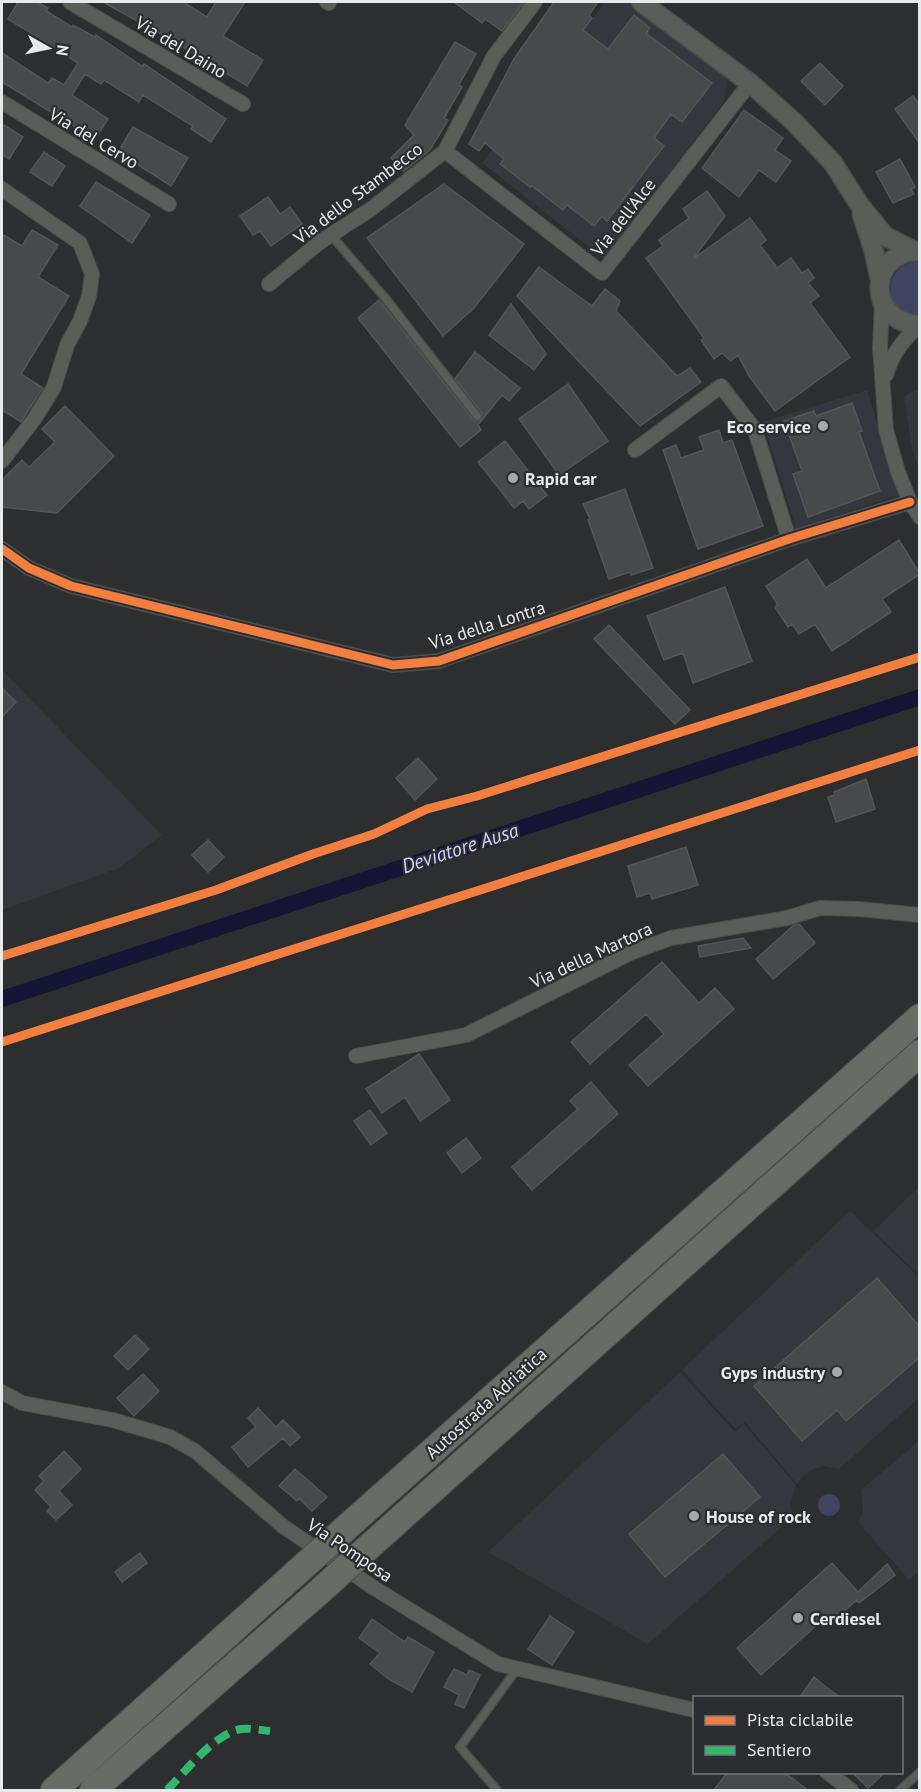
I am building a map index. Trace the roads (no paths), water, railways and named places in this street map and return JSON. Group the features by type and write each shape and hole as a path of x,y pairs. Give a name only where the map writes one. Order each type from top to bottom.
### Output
{"highway":[{"name":"Autostrada Adriatica","path":"54,1791 346,1527 920,1017"},
{"name":"Autostrada Adriatica","path":"93,1791 319,1592 920,1053"}],"street":[{"name":"Via del Daino","path":"70,2 243,104"},
{"name":"Via dello Stambecco","path":"269,284 445,151 494,56 535,2"},
{"path":"641,2 750,83 794,122 833,163 859,204 885,236 916,251"},
{"name":"Via dell'Alce","path":"445,151 603,273 750,83"},
{"name":"Via del Cervo","path":"2,102 168,204"},
{"path":"2,189 80,243 92,274 89,296 80,321 67,345 54,387 35,418 2,461"},
{"path":"859,204 880,279 882,302 880,348 886,430 898,472 910,502 920,517"},
{"path":"880,279 892,260 902,253 916,251"},
{"path":"882,302 897,320 919,325"},
{"path":"883,383 890,359 898,346 919,325"},
{"path":"635,450 721,386 755,430 789,539"},
{"name":"Via della Lontra","path":"2,549 29,568 71,586 393,665 439,661 789,539 910,502"},
{"name":"Via della Martora","path":"356,1056 466,1035 630,953 670,938 787,918 820,908 920,915"},
{"name":"Via Pomposa","path":"2,1392 22,1403 113,1420 170,1437 195,1451 284,1527 374,1588 498,1664 693,1710"},
{"path":"828,1774 851,1791"}],"lane":[{"path":"331,235 386,299 477,416"},
{"path":"497,1791 460,1747 518,1668"},
{"path":"900,1791 920,1772"}],"waterway":[{"name":"Deviatore Ausa","path":"2,999 920,697"}],"place":[{"name":"Eco service","path":"823,426"},
{"name":"Rapid car","path":"513,478"},
{"name":"Gyps industry","path":"837,1372"},
{"name":"House of rock","path":"694,1516"},
{"name":"Cerdiesel","path":"798,1618"}]}
